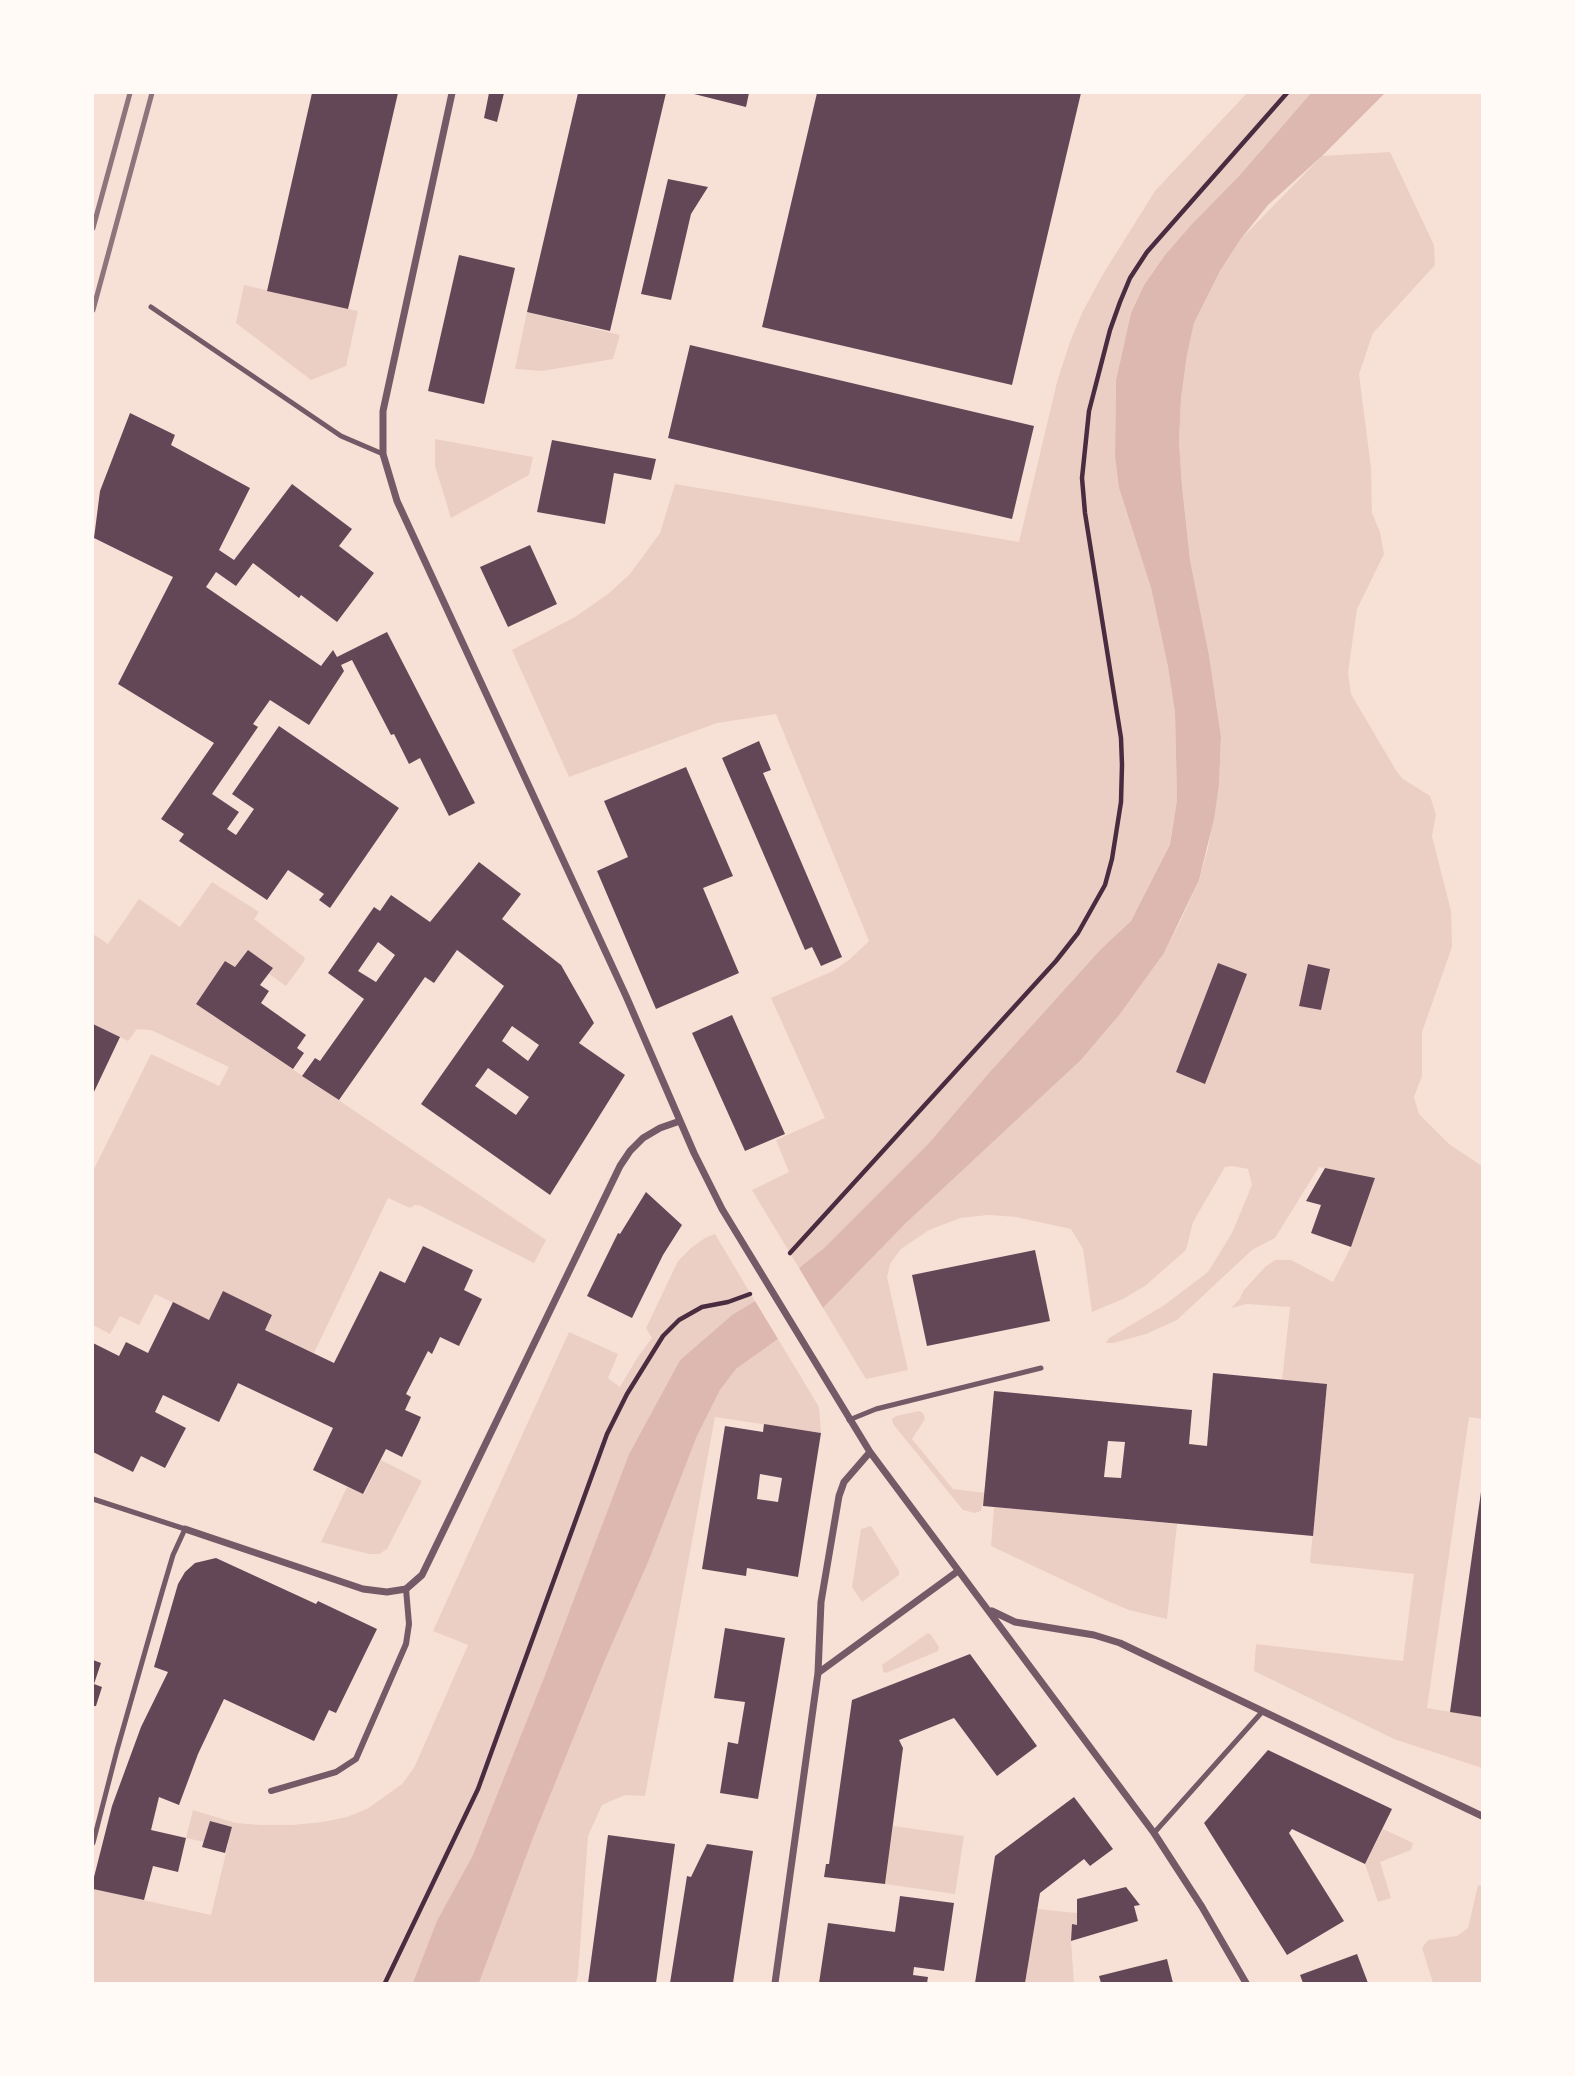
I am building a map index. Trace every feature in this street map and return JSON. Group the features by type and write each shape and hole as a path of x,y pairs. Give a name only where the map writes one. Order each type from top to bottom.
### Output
{"street":[{"path":"452,93 383,411 383,454 397,501 722,1209 870,1452 1154,1833 1202,1907 1246,1983"},
{"path":"185,1529 363,1589 387,1592 406,1589 422,1575 620,1166 643,1138 680,1121"},
{"path":"775,1983 818,1674 821,1602 839,1496 844,1482 870,1452"},
{"path":"818,1674 958,1571"},
{"path":"271,1791 335,1772 356,1759 406,1644 409,1624 406,1589"},
{"path":"985,1606 1000,1617 1015,1622 1094,1634 1120,1643 1482,1816"}],"lane":[{"path":"151,307 341,436 383,454"},
{"path":"849,1420 876,1409 1041,1368"},
{"path":"93,1499 185,1529 173,1555 162,1592 93,1843"},
{"path":"1154,1833 1262,1712"}],"path":[{"path":"790,1252 1056,961 1078,933 1105,885 1121,802 1122,765 1121,738 1085,513 1082,478 1089,411 1110,330 1136,270 1147,252 1287,93"},
{"path":"385,1983 478,1789 607,1434 627,1394 663,1336 678,1320 702,1307 728,1302 751,1293"}],"shaded area":[{"path":"1247,93 1311,93 1239,176 1191,225 1144,285 1131,313 1116,380 1115,457 1119,488 1151,588 1175,713 1177,800 1170,843 1131,921 1101,949 929,1143 824,1248 799,1268 752,1190 789,1172 776,1140 825,1118 771,998 833,971 869,941 776,714 717,723 569,777 512,650 575,617 608,594 630,574 660,533 675,484 1019,542 1057,382 1082,313 1155,191"},
{"path":"1311,93 1385,93 1268,205 1240,240 1220,271 1194,323 1187,355 1179,442 1182,486 1190,560 1209,655 1221,737 1214,819 1199,880 1164,953 1120,1014 1081,1060 906,1223 823,1308 799,1268 824,1248 929,1143 1101,949 1131,921 1170,844 1177,800 1175,713 1151,588 1119,488 1115,457 1116,380 1131,313 1144,285 1191,225 1239,176"},
{"path":"1390,152 1434,245 1435,265 1373,333 1359,374 1371,468 1372,513 1380,532 1384,554 1357,609 1348,673 1351,694 1397,772 1403,779 1430,796 1436,815 1432,836 1451,911 1452,947 1422,1032 1422,1076 1414,1097 1419,1114 1449,1144 1482,1166 1482,1419 1469,1417 1427,1708 1482,1717 1482,1768 1394,1739 1254,1671 1256,1644 1403,1661 1414,1574 1310,1563 1327,1384 1282,1380 1290,1307 1247,1304 1231,1308 1265,1267 1275,1260 1291,1260 1333,1282 1351,1247 1375,1178 1319,1167 1275,1238 1252,1250 1177,1320 1146,1334 1113,1343 1106,1343 1109,1338 1163,1306 1208,1272 1232,1233 1252,1185 1248,1169 1225,1167 1193,1222 1186,1250 1145,1286 1092,1312 1083,1249 1071,1229 1016,1217 989,1215 960,1218 929,1230 901,1249 890,1264 887,1277 908,1370 866,1379 823,1308 906,1223 1081,1060 1120,1014 1164,953 1199,880 1208,848 1219,785 1221,737 1209,655 1190,560 1182,486 1179,442 1187,355 1194,323 1220,271 1240,240 1322,156","holes":["1308,965 1329,969 1321,1010 1299,1005"]},
{"path":"244,285 358,311 346,366 311,380 236,323"},
{"path":"527,312 620,335 613,359 542,371 515,369"},
{"path":"435,439 533,457 529,475 451,518 435,466"},
{"path":"212,882 259,912 254,919 305,960 286,986 269,974 272,967 248,950 235,967 225,961 196,1004 546,1240 534,1263 421,1206 410,1208 388,1198 314,1353 265,1330 272,1315 223,1291 209,1320 155,1294 139,1325 120,1316 110,1334 93,1325 93,1171 151,1054 219,1086 229,1067 151,1030 137,1029 128,1041 93,1024 93,934 108,944 139,899 180,927"},
{"path":"715,1234 755,1301 732,1315 680,1360 629,1454 472,1857 414,1983 93,1983 93,1889 211,1915 232,1828 210,1821 204,1842 186,1838 193,1810 236,1823 292,1825 323,1822 367,1809 402,1784 414,1768 468,1645 433,1631 569,1332 618,1354 608,1378 620,1387 652,1338 646,1328 678,1261 691,1248"},
{"path":"755,1301 778,1339 736,1369 720,1390 697,1436 649,1560 533,1838 479,1983 413,1983 437,1921 472,1857 629,1454 680,1360 732,1315"},
{"path":"778,1339 819,1407 821,1433 715,1417 645,1796 625,1795 602,1805 588,1836 576,1983 479,1983 533,1838 649,1560 697,1436 720,1390 736,1369"},
{"path":"919,1411 925,1419 912,1439 953,1489 985,1493 981,1511 975,1513 963,1510 893,1424 892,1419 896,1416"},
{"path":"381,1460 422,1481 387,1549 379,1554 369,1554 321,1542 347,1487 364,1494"},
{"path":"994,1507 1177,1524 1167,1619 1129,1610 991,1546"},
{"path":"871,1526 899,1575 862,1602 852,1587 861,1529"},
{"path":"928,1633 939,1647 938,1651 883,1672 882,1665"},
{"path":"893,1826 964,1836 955,1894 885,1884"},
{"path":"1383,1829 1413,1843 1411,1850 1380,1862 1391,1898 1378,1902 1365,1864"},
{"path":"1478,1885 1482,1886 1482,1983 1433,1983 1422,1948 1428,1940 1457,1936 1468,1928"},
{"path":"1037,1909 1077,1913 1077,1925 1072,1925 1071,1941 1074,1983 1025,1983"}],"building":[{"path":"312,93 398,93 348,309 267,291"},
{"path":"489,93 504,93 497,122 484,118"},
{"path":"578,93 666,93 610,331 527,312"},
{"path":"690,93 749,93 746,107"},
{"path":"817,93 1081,93 1012,385 762,327"},
{"path":"668,179 708,187 691,214 671,300 641,294"},
{"path":"459,255 515,268 484,404 428,391"},
{"path":"690,345 1034,426 1012,519 668,438"},
{"path":"130,413 175,435 171,445 250,488 219,550 234,560 292,484 352,529 339,546 374,573 337,622 301,595 299,598 253,563 236,586 216,572 206,587 321,666 333,650 337,657 387,632 475,803 449,816 420,758 409,764 352,660 341,665 344,671 309,725 270,700 253,724 258,727 212,794 239,812 227,829 236,835 254,809 232,794 279,726 399,808 330,908 319,900 324,894 288,870 267,900 179,841 184,834 161,819 214,743 118,684 173,577 94,538 100,491"},
{"path":"552,440 656,459 651,480 614,473 605,524 537,512"},
{"path":"530,545 557,604 508,627 480,567"},
{"path":"759,741 771,770 763,773 842,957 821,966 812,947 805,950 722,758"},
{"path":"686,767 733,876 703,888 739,973 656,1009 597,871 628,857 604,801"},
{"path":"479,862 521,894 502,919 561,965 594,1023 579,1043 625,1075 550,1195 421,1104 504,986 457,950 434,983 425,977 339,1100 302,1076 315,1058 320,1061 364,999 328,973 374,907 380,911 391,895 430,922","holes":["378,942 395,955 376,982 358,971","512,1026 539,1045 528,1061 502,1041","488,1068 529,1097 516,1115 475,1086"]},
{"path":"248,950 273,968 260,985 269,991 261,1003 306,1035 297,1048 304,1053 293,1069 196,1004 225,961 235,967"},
{"path":"1218,963 1247,974 1205,1084 1176,1072"},
{"path":"1308,964 1330,969 1321,1010 1299,1006"},
{"path":"732,1015 785,1134 745,1151 692,1033"},
{"path":"93,1024 120,1037 93,1094"},
{"path":"1325,1168 1375,1178 1351,1247 1311,1233 1321,1205 1306,1201"},
{"path":"646,1192 682,1225 663,1255 632,1318 587,1296 618,1233 620,1234"},
{"path":"423,1246 473,1270 464,1290 482,1299 459,1346 440,1337 432,1354 428,1351 406,1394 411,1397 405,1410 421,1417 418,1424 402,1457 386,1449 363,1494 313,1470 333,1428 238,1383 219,1422 163,1395 155,1412 186,1428 165,1468 141,1456 133,1472 93,1452 93,1343 119,1356 126,1342 148,1353 173,1302 209,1320 223,1291 272,1315 265,1330 334,1363 380,1271 405,1283"},
{"path":"1035,1250 1050,1321 927,1346 912,1275"},
{"path":"1213,1373 1327,1384 1313,1536 983,1506 994,1391 1192,1410 1189,1444 1207,1446","holes":["1108,1441 1125,1442 1121,1478 1104,1477"]},
{"path":"764,1424 821,1433 798,1577 747,1568 746,1576 702,1569 725,1426 763,1432","holes":["760,1474 782,1478 778,1502 757,1499"]},
{"path":"1482,1492 1482,1717 1450,1712"},
{"path":"216,1558 377,1629 336,1713 329,1710 314,1741 224,1699 198,1754 179,1805 159,1797 151,1830 186,1838 178,1872 153,1866 144,1900 93,1889 112,1806 141,1727 168,1672 154,1667 178,1584 185,1572 195,1563"},
{"path":"725,1628 785,1638 758,1799 720,1793 728,1742 738,1744 745,1702 714,1698"},
{"path":"970,1654 1037,1746 997,1776 954,1718 899,1740 903,1748 885,1884 824,1877 826,1864 829,1864 852,1700"},
{"path":"93,1660 101,1663 94,1684 102,1687 96,1706 93,1706"},
{"path":"1268,1750 1392,1809 1365,1864 1292,1829 1289,1833 1344,1921 1287,1955 1204,1823"},
{"path":"1074,1797 1113,1849 1090,1866 1084,1859 1040,1893 1025,1983 975,1983 995,1856"},
{"path":"210,1821 232,1827 225,1853 202,1847"},
{"path":"608,1835 675,1844 656,1983 588,1983"},
{"path":"707,1844 753,1851 733,1983 670,1983 687,1876 691,1877"},
{"path":"1126,1887 1140,1905 1134,1906 1138,1921 1071,1941 1072,1924 1077,1925 1077,1899"},
{"path":"900,1896 954,1903 944,1971 914,1967 913,1975 928,1977 927,1983 819,1983 828,1923 895,1932"},
{"path":"1357,1954 1368,1983 1303,1983 1300,1975"},
{"path":"1167,1959 1173,1983 1101,1983 1099,1976"}],"railway":[{"path":"93,228 130,93"},
{"path":"93,310 152,93"}]}
